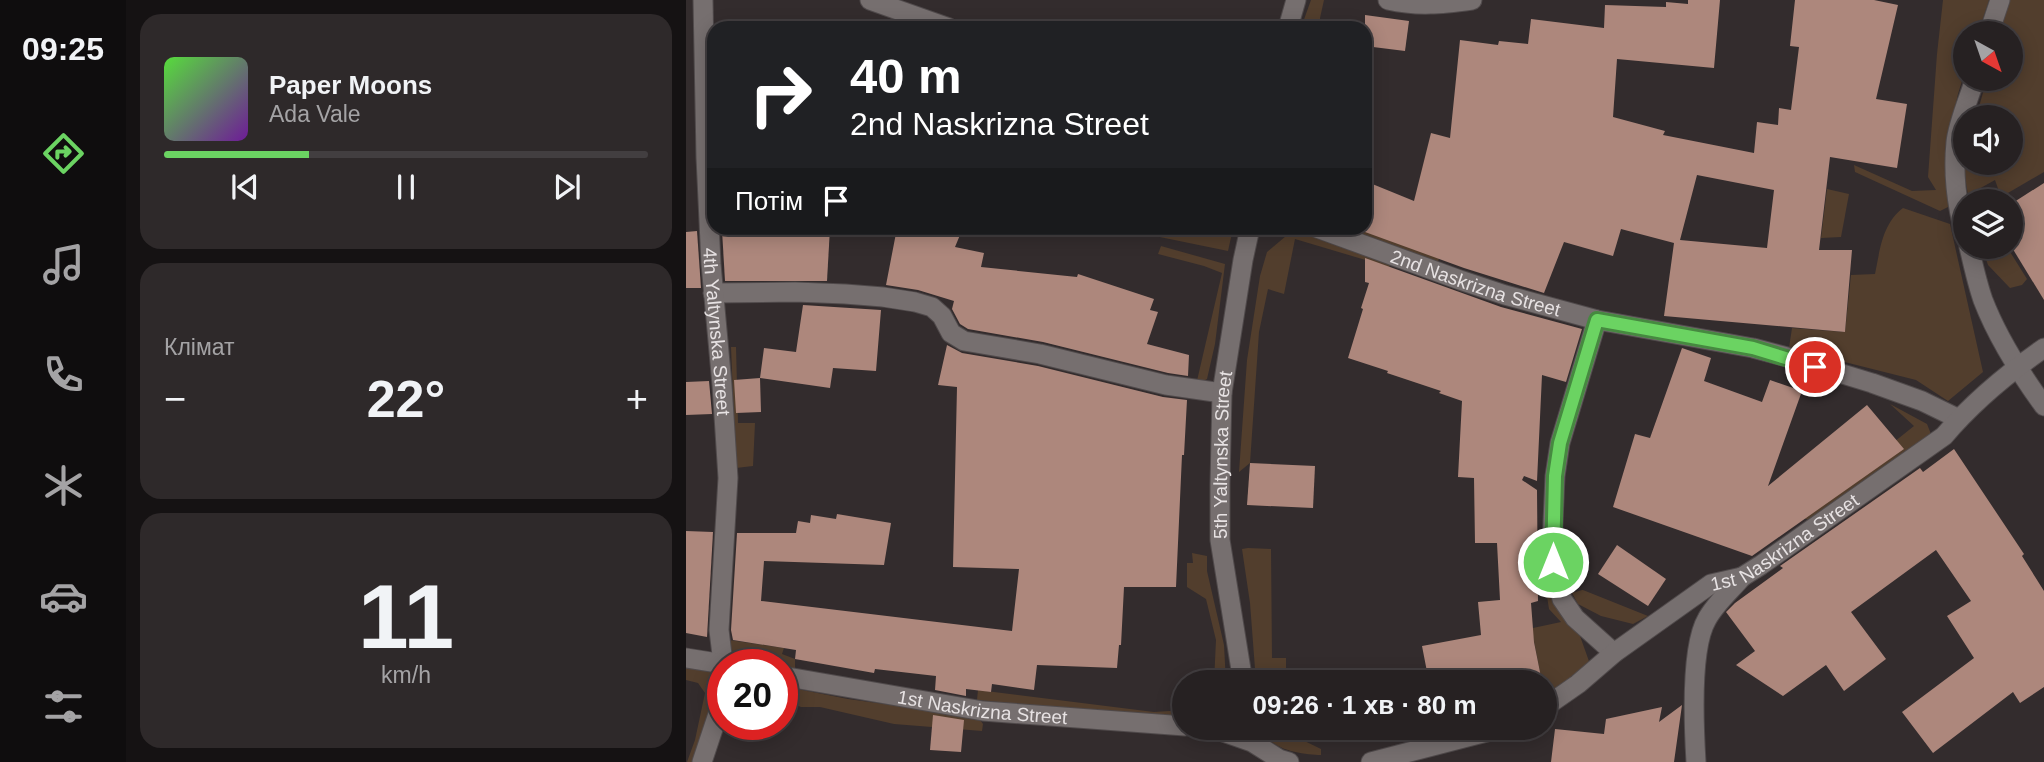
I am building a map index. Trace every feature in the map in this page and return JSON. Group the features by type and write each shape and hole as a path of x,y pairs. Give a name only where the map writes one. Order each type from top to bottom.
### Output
{"street":[{"name":"4th Yaltynska Street","path":"703,0 707,176"},
{"path":"870,0 929,21"},
{"path":"1290,21 1296,0"},
{"path":"1388,0 1425,6 1472,0"},
{"path":"1993,21 2000,0"},
{"path":"1957,189 1956,141 1971,91"},
{"name":"4th Yaltynska Street","path":"710,235 727,478 719,631 720,649"},
{"name":"5th Yaltynska Street","path":"1241,670 1220,540 1222,393 1248,235"},
{"name":"2nd Naskrizna Street","path":"1336,235 1505,295 1597,320 1753,348 1787,357 1922,401 1959,419"},
{"path":"1972,259 1983,300 2017,367 2044,406"},
{"path":"713,293 845,293 915,302 932,307 942,316 951,333 964,341 1040,354 1166,385 1222,393"},
{"path":"1597,320 1560,443 1555,476 1552,545 1554,570 1562,599 1574,618 1614,653"},
{"name":"1st Naskrizna Street","path":"1557,699 1614,653 1711,584 1742,577 1944,436 2017,367 2044,348"},
{"path":"1696,762 1695,670 1701,635 1706,620 1742,577"},
{"path":"686,658 707,661"},
{"name":"1st Naskrizna Street","path":"798,679 983,711 1172,725"},
{"path":"702,762 709,740"},
{"path":"1252,740 1256,762"},
{"path":"1257,740 1279,759 1289,762"},
{"path":"1371,762 1456,740"}],"shaded area":[{"path":"1311,0 1324,0 1320,21 1303,21"},
{"path":"1943,0 1989,0 1982,21 1953,21 1953,91 1959,91 1955,105 1953,105 1946,146 1948,207 1940,211 1855,172 1854,165 1912,191 1936,190 1928,177"},
{"path":"2009,0 2044,0 2044,172 2015,189 1998,189 1995,180 1979,189 1967,189 1965,177 2023,175 2023,105 1979,105 1984,91 2023,91 2023,21 2003,21"},
{"path":"1827,189 1849,194 1841,237 1821,238"},
{"path":"1903,208 1950,224 1953,259 1958,259 1983,372 1948,401 1916,380 1789,348 1792,328 1845,332 1851,275 1875,274 1886,230"},
{"path":"1372,230 1441,251 1438,262 1361,235 1372,235"},
{"path":"1150,235 1232,235 1228,251"},
{"path":"1314,235 1391,264 1389,267 1295,239 1284,294 1268,289 1259,332 1250,463 1239,472 1247,360 1260,276 1267,252 1286,236"},
{"path":"1161,246 1225,264 1215,344 1207,379 1196,385 1222,273 1158,254"},
{"path":"1986,259 2014,259 2027,279 2022,285 2010,288 1988,265"},
{"path":"731,347 736,347 738,423 755,423 753,466 736,468"},
{"path":"1890,404 1927,424 1931,434 1809,520 1800,517 1914,426"},
{"path":"1242,549 1271,549 1272,658 1286,658 1286,670 1255,670 1250,603"},
{"path":"1192,553 1207,556 1207,571 1224,645 1225,670 1215,670 1216,640 1206,599 1187,587 1187,563 1193,563"},
{"path":"1541,558 1552,598 1567,622 1580,636 1590,664 1557,688 1557,670 1540,670 1532,631 1533,628 1561,622 1549,609"},
{"path":"1582,590 1648,616 1633,624 1601,616 1578,604 1572,593"},
{"path":"729,640 784,648 784,649 731,649"},
{"path":"686,666 707,670 707,719 693,762 687,762 695,740 705,693 698,683 686,680"},
{"path":"798,689 978,717 983,724 982,731 894,724 820,707 798,706"},
{"path":"978,690 1154,712 1172,711 1172,717 1151,716 977,700"},
{"path":"1270,740 1302,740 1321,749 1321,755 1285,749"}],"building":[{"path":"1688,0 1720,0 1714,68 1617,59 1613,117 1665,131 1663,135 1754,153 1757,122 1778,125 1779,108 1791,110 1799,47 1790,46 1795,0 1874,0 1898,5 1876,99 1907,104 1897,168 1830,157 1819,250 1852,250 1845,332 1664,316 1674,243 1621,229 1613,256 1564,242 1544,293 1372,235 1372,184 1414,201 1431,133 1450,138 1460,40 1498,45 1499,41 1528,44 1531,19 1604,28 1605,5 1666,7 1666,2 1688,4","holes":["1697,175 1774,190 1767,248 1680,240"]},
{"path":"1365,15 1409,21 1405,51 1372,47 1372,21 1365,21"},
{"path":"2044,183 2044,300 2019,259 2023,259 2023,196"},
{"path":"697,231 701,288 686,288 686,232"},
{"path":"722,235 830,235 827,281 725,281"},
{"path":"896,235 960,235 955,247 984,253 981,267 1077,277 1078,274 1154,299 1150,310 1158,312 1147,344 1189,355 1188,376 1043,342 968,329 960,324 952,309 954,301 918,290 886,285"},
{"path":"1365,258 1501,307 1582,329 1566,382 1542,375 1537,481 1524,476 1522,480 1537,490 1538,601 1531,603 1540,670 1427,670 1422,646 1481,635 1478,602 1500,600 1497,543 1475,543 1474,478 1458,477 1462,401 1348,358 1369,283 1365,282"},
{"path":"803,305 881,310 876,371 833,368 830,388 760,378 764,348 796,352"},
{"path":"947,345 962,353 1038,366 1163,397 1187,400 1176,587 1124,587 1117,668 1037,665 1034,690 992,684 991,692 966,689 966,696 935,690 936,676 875,669 874,673 798,660 798,649 733,640 731,630 737,533 796,533 798,521 810,523 811,515 836,519 837,514 891,523 884,565 764,561 761,601 1012,631 1019,569 953,567 957,387 938,385"},
{"path":"1682,348 1711,358 1704,381 1762,402 1770,380 1802,391 1768,486 1867,405 1904,449 1752,556 1613,507 1635,434 1650,438"},
{"path":"760,378 761,412 736,413 734,380"},
{"path":"709,381 712,414 686,415 686,382"},
{"path":"1954,449 2024,554 2022,556 2044,591 2044,687 2020,703 2013,692 1933,753 1902,712 1974,658 1947,616 1971,601 1936,550 1851,612 1886,659 1844,691 1826,665 1783,696 1736,665 1755,651 1726,612 1735,603 1783,568 1780,566 1920,468 1923,472"},
{"path":"1250,463 1315,466 1313,508 1247,505"},
{"path":"686,531 713,532 707,637 686,633"},
{"path":"1617,545 1666,579 1648,606 1598,574"},
{"path":"1682,705 1674,762 1551,762 1557,729 1604,734 1606,719 1662,707 1659,722"},
{"path":"933,715 964,720 961,752 930,750"}],"route":[{"path":"1553,562 1555,476 1560,443 1597,320 1753,348 1815,367"}]}
